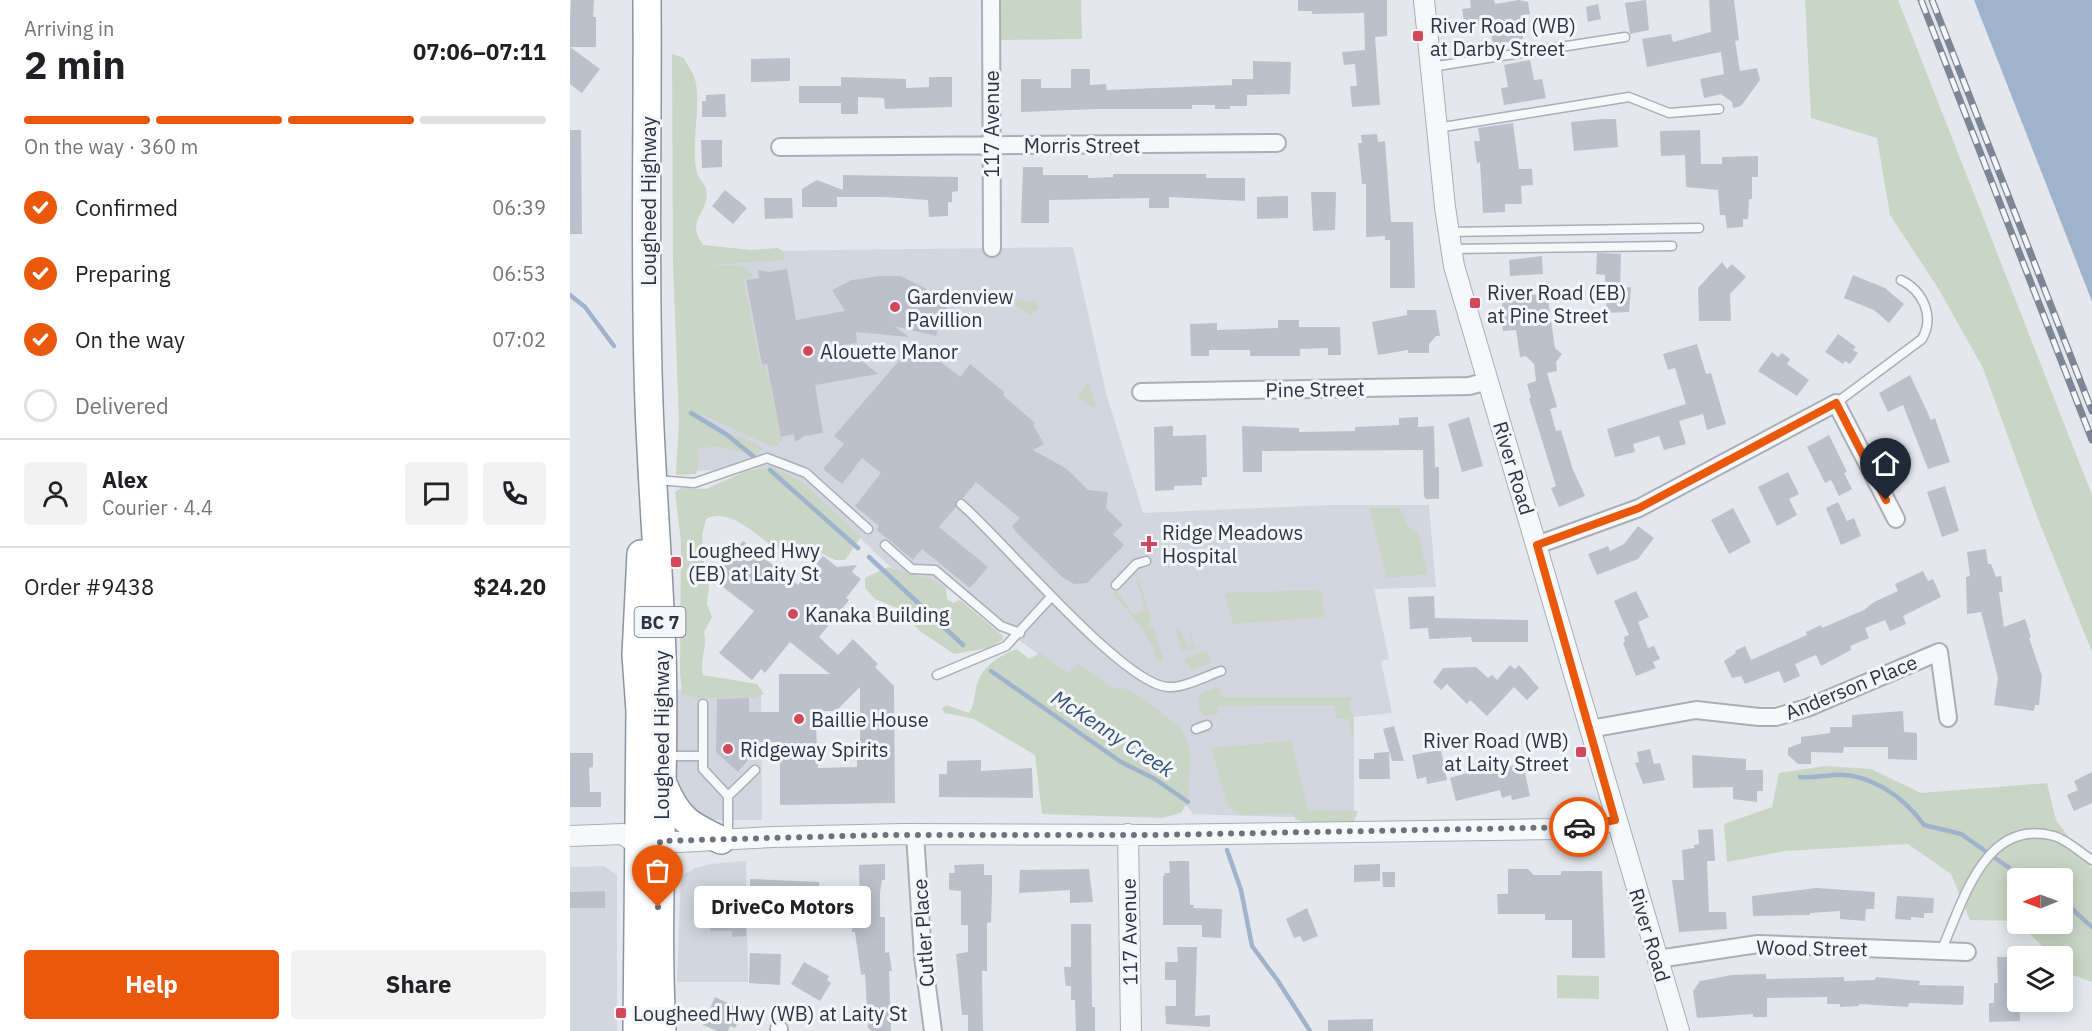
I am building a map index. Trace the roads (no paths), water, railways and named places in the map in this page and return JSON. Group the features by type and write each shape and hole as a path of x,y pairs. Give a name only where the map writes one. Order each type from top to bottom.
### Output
{"highway":[{"name":"Lougheed Highway","path":"647,0 649,403 662,654 662,769 643,841 662,1031"},
{"name":"Lougheed Highway","path":"636,1031 643,841 640,711 636,655 649,403"},
{"path":"662,769 679,816 691,825 725,840"}],"street":[{"name":"117 Avenue","path":"991,0 992,248"},
{"name":"River Road","path":"1424,0 1449,241 1615,820 1679,1031"},
{"name":"Morris Street","path":"780,147 1277,143"},
{"name":"Pine Street","path":"1141,392 1469,386 1488,381"},
{"path":"1537,545 1639,508 1836,403 1896,519"},
{"name":"Anderson Place","path":"1590,729 1696,710 1759,717 1783,715 1807,708 1939,652 1948,718"},
{"path":"570,848 622,846 643,841 915,834 1128,834 1556,828 1595,826 1615,820"},
{"path":"570,836 623,834 643,841"},
{"name":"Cutler Place","path":"915,834 923,957 933,1031"},
{"name":"117 Avenue","path":"1128,834 1131,1031"},
{"name":"Wood Street","path":"1658,959 1758,944 1966,952"}],"lane":[{"path":"1431,67 1625,37"},
{"path":"1437,129 1629,97 1669,113 1719,109"},
{"path":"1449,241 1699,228"},
{"path":"1449,241 1672,246"},
{"path":"1836,403 1922,339 1926,331 1927,318 1920,294 1913,286 1901,280"},
{"path":"653,479 693,483 767,458 806,473 868,529"},
{"path":"960,504 986,526 1081,627 1153,683 1170,688 1221,671"},
{"path":"885,544 912,569 935,570 1001,626 1020,633"},
{"path":"1116,585 1136,564 1146,561"},
{"path":"937,675 999,650 1020,633 1051,597"},
{"path":"703,704 703,769 728,796"},
{"path":"1196,729 1207,725"},
{"path":"662,769 703,756"},
{"path":"725,840 728,796 755,770"},
{"path":"1941,951 1984,859 2003,843 2024,835 2055,836 2092,861"}],"water":[{"path":"1974,0 2092,0 2092,302 2086,286"}],"waterway":[{"name":"McKenny Creek","path":"570,295 585,307 614,346"},
{"name":"McKenny Creek","path":"691,413 726,434 754,457"},
{"name":"McKenny Creek","path":"770,470 858,548"},
{"name":"McKenny Creek","path":"869,557 963,645"},
{"name":"McKenny Creek","path":"991,671 1121,762 1155,779 1188,802"},
{"path":"1800,777 1846,775 1872,782 1896,796 1924,825 1961,834 2009,868"},
{"name":"McKenny Creek","path":"1227,850 1241,890 1252,946 1310,1031"},
{"path":"2073,910 2092,927"}],"railway":[{"path":"1921,0 2092,440"},
{"path":"1932,0 2092,411"}],"place":[{"name":"River Road (WB) at Darby Street","path":"1418,36"},
{"name":"River Road (EB) at Pine Street","path":"1475,303"},
{"name":"Gardenview Pavillion","path":"895,307"},
{"name":"Alouette Manor","path":"808,351"},
{"name":"Ridge Meadows Hospital","path":"1149,544"},
{"name":"Lougheed Hwy (EB) at Laity St","path":"676,562"},
{"name":"Kanaka Building","path":"793,614"},
{"name":"Baillie House","path":"799,719"},
{"name":"Ridgeway Spirits","path":"728,749"},
{"name":"River Road (WB) at Laity Street","path":"1581,752"},
{"name":"DriveCo Motors","path":"658,907"},
{"name":"Lougheed Hwy (WB) at Laity St","path":"621,1013"}]}
